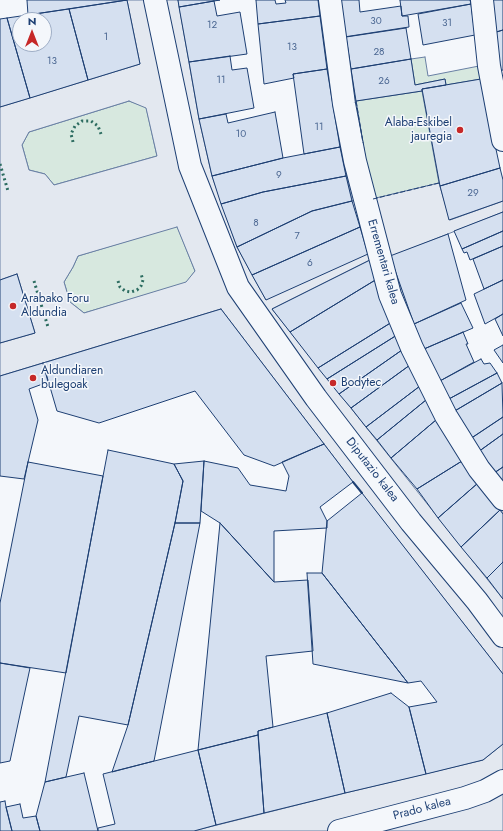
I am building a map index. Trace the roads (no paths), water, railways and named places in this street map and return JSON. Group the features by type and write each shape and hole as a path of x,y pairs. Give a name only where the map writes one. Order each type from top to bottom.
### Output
{"street":[{"name":"Diputazio kalea","path":"155,0 190,166 238,287 316,398 411,522 477,601 503,636"},
{"name":"Errementari kalea","path":"330,0 344,104 355,160 390,295 412,348 446,416 479,470 503,499"},
{"path":"482,0 490,66 503,140"},
{"name":"Prado kalea","path":"339,831 465,798 485,791 503,781"}],"place":[{"name":"Alaba-Eskibel jauregia","path":"460,130"},
{"name":"Arabako Foru Aldundia","path":"13,306"},
{"name":"Aldundiaren bulegoak","path":"33,378"},
{"name":"Bodytec","path":"333,383"}]}
